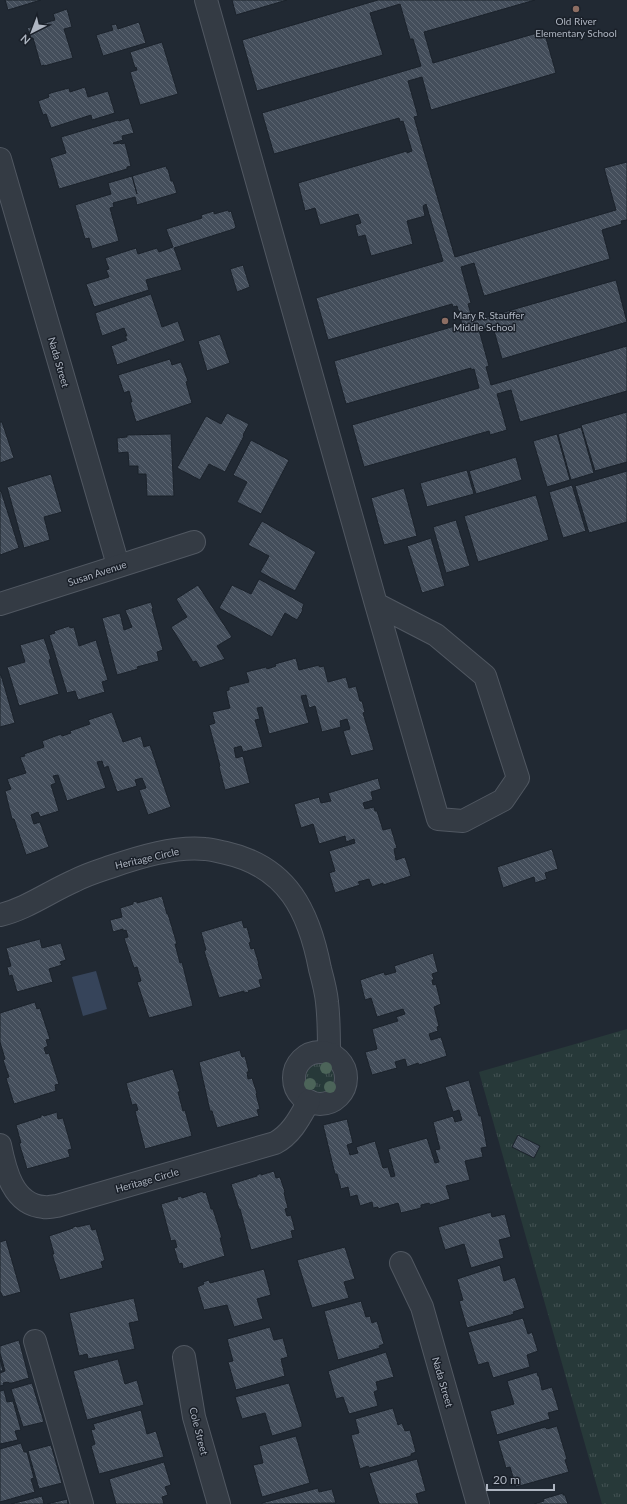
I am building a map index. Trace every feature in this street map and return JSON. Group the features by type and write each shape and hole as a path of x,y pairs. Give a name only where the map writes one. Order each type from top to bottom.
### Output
{"street":[{"path":"206,0 376,604 438,820 463,821 503,800 518,778 485,676 436,635 376,604"},
{"name":"Nada Street","path":"0,159 118,565"},
{"name":"Susan Avenue","path":"0,604 118,565 194,542"},
{"name":"Heritage Circle","path":"0,916 12,912 74,881 110,867 147,856 177,850 205,849 241,857 265,869 282,883 296,900 309,927 318,956 327,1001 329,1053"},
{"path":"312,1053 329,1053 337,1058 342,1064 346,1080 344,1088 340,1095 330,1102 317,1104 309,1101 302,1097 297,1089 294,1081 294,1072 304,1057 312,1053"},
{"name":"Heritage Circle","path":"0,1145 8,1179 17,1193 30,1203 44,1207 57,1206 275,1143 283,1139 289,1133 309,1101"},
{"name":"Nada Street","path":"402,1264 422,1307 478,1504"},
{"path":"35,1341 82,1504"},
{"name":"Cole Street","path":"184,1357 194,1416 218,1504"}],"green space":[{"path":"627,1029 627,1504 602,1504 479,1072"},
{"path":"319,1058 327,1060 333,1064 337,1070 339,1078 337,1086 333,1092 327,1096 319,1098 311,1096 305,1092 301,1086 299,1078 301,1070 305,1064 311,1060"}],"water":[{"path":"96,971 107,1009 83,1016 72,977"}],"building":[{"path":"5,0 41,0 8,10"},
{"path":"232,0 287,0 236,15"},
{"path":"378,0 535,0 424,32 433,63 544,31 556,73 431,110 422,77 408,81 418,116 414,117 455,257 616,210 604,168 627,162 627,220 621,221 622,224 602,230 610,259 484,296 474,263 461,267 471,303 468,304 473,321 616,280 627,322 502,359 493,327 479,330 489,366 486,367 491,385 627,346 627,391 520,422 511,390 497,394 507,430 490,435 489,431 364,467 352,425 479,388 474,369 471,370 471,368 346,404 334,361 462,324 457,306 453,307 452,304 328,340 316,298 443,261 426,204 423,206 425,216 407,221 413,244 371,256 365,235 358,237 355,225 361,223 358,214 320,225 315,208 305,211 298,183 407,151 407,153 412,151 403,121 400,122 399,118 274,154 262,113 421,66 413,39 410,39 400,4 370,13 383,55 257,91 242,40"},
{"path":"67,9 72,27 64,29 73,58 41,66 33,38 31,38 27,28 55,20 53,14"},
{"path":"139,22 146,43 103,56 96,35 113,30 111,25 116,24 118,29"},
{"path":"162,42 178,94 140,105 130,72 137,70 130,52"},
{"path":"85,87 88,97 108,91 115,113 92,120 91,115 51,128 46,114 43,115 38,101 49,97 48,94 54,92 69,88 70,92"},
{"path":"129,118 134,133 122,136 123,140 113,143 125,143 131,166 127,167 127,169 59,189 50,158 66,153 61,137"},
{"path":"166,166 177,193 137,205 135,197 113,203 114,207 110,208 119,241 92,249 89,238 85,239 75,205 111,194 108,183"},
{"path":"228,210 229,212 231,211 236,227 234,229 174,248 182,270 146,280 149,290 94,307 86,284 109,277 106,270 109,269 105,258 136,248 138,254 157,248 159,252 173,247 166,229 202,218 201,215 214,211 214,214"},
{"path":"243,265 250,287 237,292 230,269"},
{"path":"151,294 162,327 178,321 185,341 117,365 111,346 127,340 124,328 102,336 95,313"},
{"path":"220,334 230,363 207,371 198,341"},
{"path":"170,359 172,365 181,362 188,381 186,382 192,403 136,422 130,402 132,402 129,391 124,393 118,375"},
{"path":"627,412 627,462 595,471 581,425"},
{"path":"227,413 249,424 225,472 209,464 200,480 177,468 206,416 221,424"},
{"path":"0,422 2,422 14,458 0,463"},
{"path":"581,427 594,473 571,480 558,434"},
{"path":"171,434 174,496 147,496 146,474 138,474 138,466 129,466 128,452 118,453 117,438 127,437 127,435"},
{"path":"557,434 570,480 547,487 533,441"},
{"path":"251,440 289,460 261,514 237,502 247,482 233,475"},
{"path":"516,457 522,480 476,494 469,471"},
{"path":"467,470 474,494 427,507 420,483"},
{"path":"627,471 627,522 589,533 575,486"},
{"path":"51,474 62,512 44,517 50,540 24,548 7,487"},
{"path":"572,485 586,531 563,538 549,492"},
{"path":"404,488 417,536 384,545 371,498"},
{"path":"0,491 19,548 0,555"},
{"path":"536,495 549,540 478,562 464,516"},
{"path":"456,520 470,566 446,573 433,527"},
{"path":"262,521 316,552 295,591 260,572 269,556 248,545"},
{"path":"431,538 445,586 422,593 407,546"},
{"path":"259,579 304,604 303,610 297,620 285,613 272,637 219,608 232,585 251,594"},
{"path":"198,585 232,637 217,646 225,659 200,668 196,661 193,662 171,627 187,617 176,599"},
{"path":"151,602 163,650 157,652 159,661 137,667 138,669 117,675 102,618 120,613 124,630 132,627 125,610"},
{"path":"69,626 70,628 74,627 79,646 96,640 108,680 102,682 105,692 78,700 75,691 67,693 49,635 55,633 54,631"},
{"path":"44,638 51,659 49,660 59,694 19,706 7,667 25,662 20,645"},
{"path":"296,658 299,670 319,665 319,667 324,666 328,682 346,677 349,688 356,686 360,701 362,701 365,712 363,713 374,750 351,756 343,731 350,729 347,719 340,721 341,727 322,732 315,706 309,708 306,695 301,696 309,723 269,734 262,707 257,708 260,719 255,720 263,747 243,752 241,746 234,748 236,758 243,756 250,783 225,790 209,725 215,723 212,712 230,708 226,691 229,690 229,687 249,682 246,672 266,667 267,669 276,666 275,664"},
{"path":"0,675 15,723 0,727"},
{"path":"112,712 123,742 141,736 144,747 150,745 171,807 148,815 139,790 146,788 142,778 135,780 137,786 117,792 108,766 104,768 102,761 97,762 106,788 67,801 58,775 53,776 56,783 51,785 59,811 40,817 38,812 31,815 34,824 40,822 49,847 26,855 14,819 12,819 5,791 11,789 7,779 26,773 20,757 25,756 24,754 44,747 42,741 61,734 62,736 71,733 70,731 90,724 88,720"},
{"path":"378,778 381,789 371,792 373,800 363,803 365,809 374,807 375,811 377,811 383,830 391,828 397,848 394,849 396,860 405,857 411,876 372,887 369,879 358,882 360,885 335,893 329,873 335,871 329,851 355,843 354,839 346,842 345,836 319,844 313,824 301,828 294,804 319,797 321,803 331,801 328,793"},
{"path":"552,849 558,869 545,873 547,879 535,883 534,877 503,888 497,867"},
{"path":"162,896 177,944 175,944 180,963 182,962 193,1006 149,1018 137,982 141,981 137,967 134,968 124,938 128,937 126,930 123,931 123,929 113,932 110,920 122,917 120,908 133,904 133,902 137,901 137,903"},
{"path":"242,920 244,928 247,927 251,942 249,943 251,949 254,948 259,964 263,979 259,980 261,987 248,991 249,992 244,993 244,991 219,998 204,951 206,950 201,932"},
{"path":"40,939 42,948 61,943 66,960 60,962 62,965 49,969 53,982 17,992 12,975 9,976 7,967 11,966 6,948"},
{"path":"433,953 438,972 432,974 434,980 432,980 433,985 436,984 441,1004 434,1007 439,1026 437,1027 438,1031 429,1034 431,1040 441,1037 447,1056 419,1065 418,1063 407,1067 405,1059 395,1062 397,1068 372,1075 365,1052 377,1049 372,1029 398,1021 396,1017 405,1014 403,1009 377,1017 371,998 365,1000 360,980 384,972 385,975 396,972 394,966"},
{"path":"35,1002 37,1009 40,1008 50,1039 46,1040 48,1046 44,1048 46,1054 49,1053 59,1084 55,1085 56,1091 14,1104 6,1078 9,1077 3,1060 5,1059 0,1042 0,1013"},
{"path":"240,1050 242,1057 245,1056 249,1072 247,1072 248,1079 252,1078 257,1093 260,1109 257,1110 259,1116 217,1128 212,1111 210,1111 199,1062"},
{"path":"173,1069 180,1092 178,1092 183,1111 185,1110 192,1136 145,1149 135,1111 138,1110 136,1104 132,1105 126,1083"},
{"path":"469,1080 479,1116 481,1116 487,1147 481,1148 483,1157 465,1161 470,1180 446,1186 450,1199 430,1205 429,1203 421,1205 421,1208 401,1213 398,1203 378,1209 378,1207 373,1208 372,1202 360,1206 357,1195 350,1197 348,1187 341,1189 337,1174 335,1174 323,1125 347,1119 353,1143 347,1145 350,1155 358,1153 356,1147 375,1141 383,1168 388,1167 391,1177 395,1176 388,1149 427,1138 435,1163 439,1162 435,1150 440,1149 433,1122 453,1116 455,1122 462,1120 459,1110 453,1112 445,1087"},
{"path":"57,1112 58,1119 63,1118 72,1149 68,1150 70,1157 27,1169 19,1143 21,1143 16,1125 41,1117 41,1115 44,1116"},
{"path":"518,1135 540,1146 534,1158 512,1147"},
{"path":"274,1171 276,1178 280,1177 285,1192 288,1208 285,1209 287,1216 291,1215 295,1230 291,1231 293,1238 251,1250 240,1209 231,1184 257,1176 261,1173 261,1175"},
{"path":"203,1191 203,1193 206,1192 211,1209 213,1209 222,1238 220,1238 225,1256 183,1269 182,1263 179,1264 174,1248 177,1247 175,1240 171,1241 161,1204 178,1199 177,1197 181,1196 182,1198"},
{"path":"491,1212 492,1217 505,1214 511,1237 499,1240 504,1258 471,1268 464,1244 445,1250 438,1227"},
{"path":"90,1224 92,1230 96,1229 105,1260 101,1262 103,1268 60,1280 52,1254 54,1254 49,1236 76,1226"},
{"path":"6,1240 21,1292 3,1297 0,1291 0,1242"},
{"path":"345,1247 355,1279 344,1282 349,1298 312,1308 297,1260"},
{"path":"500,1265 504,1281 515,1277 525,1308 513,1312 514,1314 467,1328 459,1301 463,1300 457,1279"},
{"path":"264,1269 271,1295 257,1299 263,1319 234,1327 227,1305 204,1310 197,1287 204,1284 203,1282 209,1280 210,1283"},
{"path":"134,1298 139,1321 129,1323 135,1349 88,1359 87,1354 79,1356 69,1313"},
{"path":"361,1301 366,1317 370,1316 372,1323 377,1321 384,1344 379,1346 380,1348 338,1360 324,1311"},
{"path":"523,1318 528,1334 532,1332 538,1351 527,1355 530,1367 493,1378 488,1362 478,1365 468,1332"},
{"path":"270,1327 274,1340 283,1338 288,1357 281,1359 285,1376 236,1390 228,1362 233,1361 227,1339"},
{"path":"19,1340 29,1378 12,1383 3,1383 4,1385 0,1386 0,1373 5,1371 0,1353 0,1346"},
{"path":"386,1352 394,1377 376,1382 378,1390 374,1392 378,1406 349,1414 343,1397 336,1399 328,1371"},
{"path":"0,1359 3,1371 0,1371"},
{"path":"118,1359 125,1384 137,1380 144,1405 87,1420 73,1371"},
{"path":"537,1372 542,1390 552,1387 559,1410 548,1413 550,1419 497,1435 490,1411 514,1404 507,1381"},
{"path":"32,1383 44,1422 23,1427 11,1389"},
{"path":"289,1383 302,1427 272,1436 265,1413 242,1419 235,1397"},
{"path":"4,1390 7,1402 13,1401 21,1430 15,1431 18,1440 0,1444 0,1391"},
{"path":"393,1408 398,1425 402,1423 405,1431 410,1430 416,1452 411,1454 411,1456 369,1468 368,1466 360,1469 351,1435 359,1433 355,1419"},
{"path":"141,1410 147,1434 156,1431 164,1457 99,1474 91,1446 95,1444 91,1430 95,1429 93,1424"},
{"path":"557,1426 567,1459 565,1460 569,1472 516,1487 510,1467 506,1468 498,1441 545,1427 547,1429"},
{"path":"296,1436 310,1483 262,1497 253,1465 263,1463 259,1446"},
{"path":"21,1443 24,1452 27,1452 34,1478 31,1479 35,1492 0,1502 0,1449"},
{"path":"51,1445 62,1483 39,1489 28,1451"},
{"path":"417,1459 426,1491 416,1494 419,1504 379,1504 369,1473"},
{"path":"164,1462 171,1485 165,1487 168,1495 162,1497 164,1504 116,1504 109,1479"},
{"path":"318,1488 319,1492 332,1489 336,1503 262,1504 262,1503"},
{"path":"563,1493 568,1504 534,1504 544,1501 543,1499"},
{"path":"42,1496 44,1504 11,1504"},
{"path":"67,1499 68,1504 47,1504"}],"place":[{"name":"Old River Elementary School","path":"576,9"},
{"name":"Mary R. Stauffer Middle School","path":"445,321"}]}
